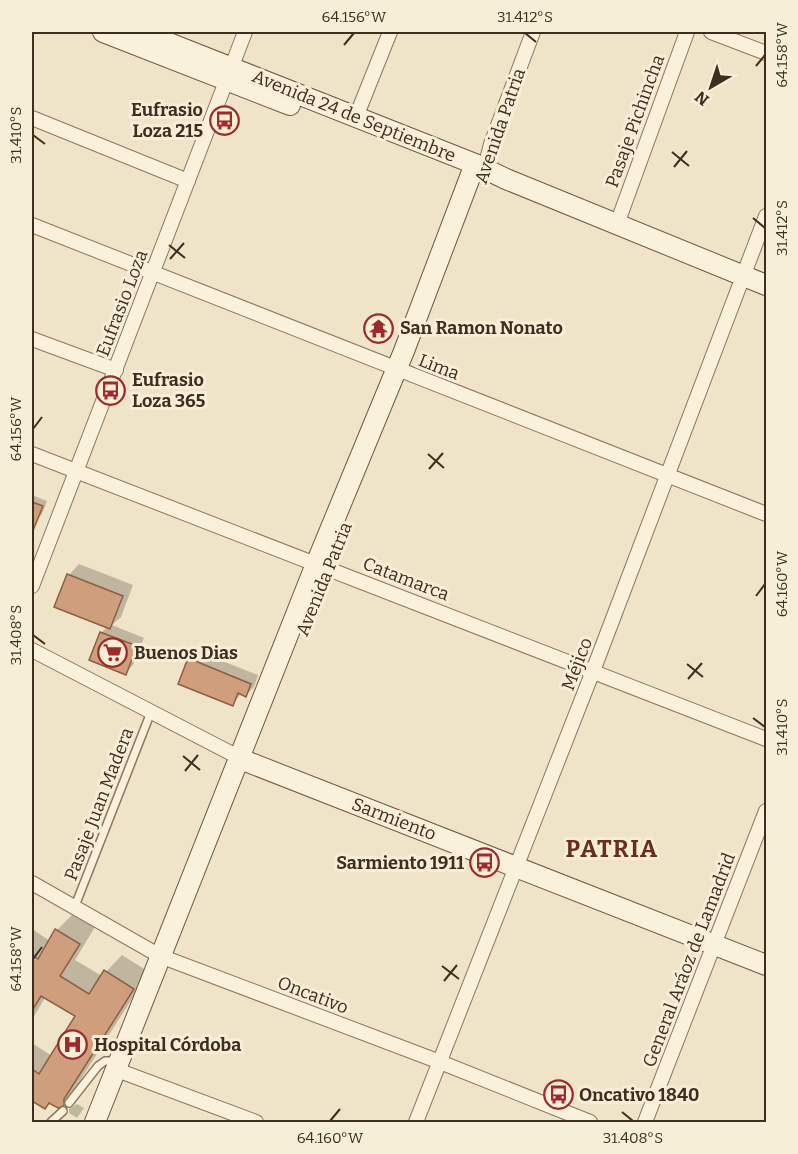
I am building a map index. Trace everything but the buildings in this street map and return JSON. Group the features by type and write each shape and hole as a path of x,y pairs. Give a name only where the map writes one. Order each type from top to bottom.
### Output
{"main road":[{"name":"Avenida 24 de Septiembre","path":"103,32 356,117 474,171"},
{"name":"Avenida 24 de Septiembre","path":"141,32 228,74 474,171 617,224 766,285"},
{"name":"Avenida Patria","path":"95,1122 122,1067 243,760 402,372 474,171"},
{"name":"Sarmiento","path":"243,760 766,965"},
{"name":"Avenida Patria","path":"106,1122 122,1067"}],"street":[{"name":"Eufrasio Loza","path":"32,584 245,32"},
{"path":"356,117 390,32"},
{"name":"Avenida Patria","path":"474,171 491,144 533,32"},
{"name":"Pasaje Pichincha","path":"617,224 687,32"},
{"path":"711,32 766,53"},
{"path":"32,118 188,181"},
{"name":"Méjico","path":"416,1122 593,671 766,216"},
{"name":"Lima","path":"32,225 766,514"},
{"path":"32,339 116,370"},
{"name":"Catamarca","path":"32,454 766,739"},
{"name":"Sarmiento","path":"32,650 243,760"},
{"name":"General Aráoz de Lamadrid","path":"645,1122 766,811"},
{"name":"Oncativo","path":"32,883 165,958 440,1062 590,1122"},
{"path":"122,1067 256,1122"}],"lane":[{"name":"Pasaje Juan Madera","path":"75,906 151,712"},
{"path":"69,1102 105,1060 122,1067"},
{"path":"51,1122 63,1111"}],"place":[{"name":"Eufrasio Loza 215","path":"224,120"},
{"name":"San Ramon Nonato","path":"379,328"},
{"name":"Eufrasio Loza 365","path":"111,390"},
{"name":"Buenos Dias","path":"113,653"},
{"name":"Sarmiento 1911","path":"485,863"},
{"name":"Hospital Córdoba","path":"73,1045"},
{"name":"Oncativo 1840","path":"558,1095"}],"district":[{"name":"PATRIA","path":"612,849"}]}
